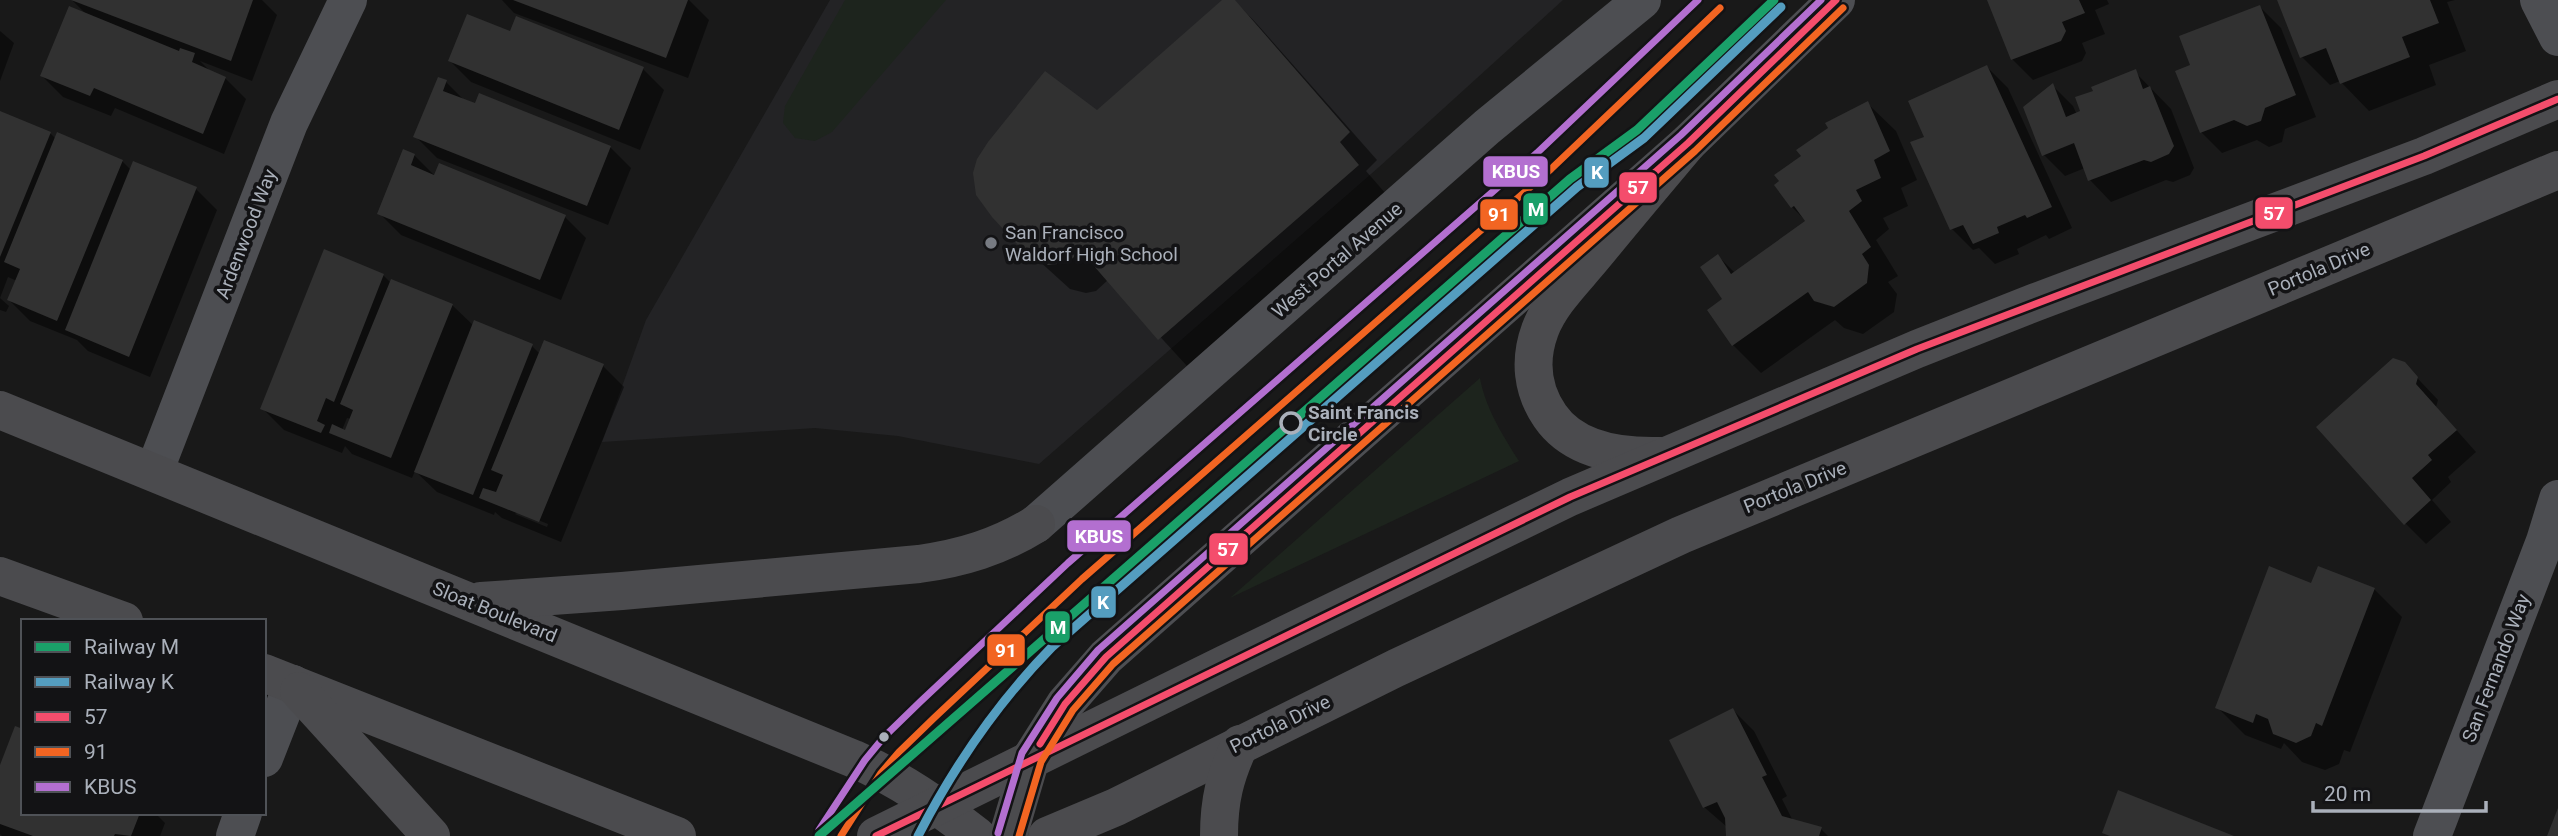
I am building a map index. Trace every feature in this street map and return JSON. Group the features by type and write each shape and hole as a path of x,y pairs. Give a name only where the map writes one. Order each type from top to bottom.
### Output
{"main road":[{"path":"876,836 1558,503 1988,321 2424,156 2558,99"},
{"path":"1666,456 1616,454 1572,438 1555,423 1543,406 1536,390 1533,370 1540,329 1549,313 1688,143"},
{"name":"Portola Drive","path":"1047,836 1116,807 1240,744 1694,529 2558,170"},
{"name":"Sloat Boulevard","path":"0,410 854,759 890,776 937,805 977,836"},
{"path":"469,601 622,591 919,564 984,550 1011,539 1036,524"},
{"path":"0,576 118,619"},
{"path":"279,679 431,836"},
{"path":"279,679 677,836"},
{"path":"1219,836 1221,797 1227,772 1240,744"},
{"path":"1008,836 1031,758"}],"street":[{"name":"Ardenwood Way","path":"154,472 289,123 348,0"},
{"name":"West Portal Avenue","path":"1036,524 1487,127 1642,0"},
{"path":"1031,758 1065,704 1106,657 1688,143 1836,0"},
{"path":"2539,0 2558,37"},
{"name":"San Fernando Way","path":"2432,836 2545,541 2558,499"},
{"path":"266,747 279,679"},
{"path":"235,836 242,815"}],"shaded area":[{"name":"San Francisco Waldorf High School","path":"830,0 1563,0 1379,167 1039,464 898,436 815,428 602,442 646,320"},
{"path":"845,0 946,0 832,132 815,141 795,138 783,123 785,106"},
{"path":"1480,378 1490,410 1519,461 1230,598"}],"building":[{"path":"71,0 253,0 231,61"},
{"path":"513,0 688,0 666,58"},
{"path":"1222,0 1235,0 1350,132 1340,142 1359,165 1158,340 1081,251 1067,263 1048,265 1017,244 976,195 973,173 977,159 988,142 1045,71 1097,110"},
{"path":"1987,0 2079,0 2085,13 2062,22 2066,31 2061,41 2011,60"},
{"path":"2277,0 2430,0 2439,23 2402,37 2410,57 2340,84 2326,48 2300,58"},
{"path":"2260,5 2296,95 2265,108 2261,121 2247,126 2234,120 2200,133 2175,71 2190,65 2179,36"},
{"path":"69,6 179,51 180,48 195,53 192,62 226,77 203,134 94,88 90,96 40,76"},
{"path":"467,14 510,31 516,16 644,67 619,130 448,61"},
{"path":"1987,65 2052,207 1997,227 1999,233 1973,244 1963,225 1950,230 1910,142 1924,137 1908,101"},
{"path":"2136,69 2143,89 2150,86 2174,146 2169,154 2151,162 2144,160 2088,181 2074,143 2042,156 2023,107 2053,83 2066,117 2080,111 2075,97 2093,91 2091,87"},
{"path":"438,77 447,80 443,91 475,103 479,93 611,146 587,206 413,137"},
{"path":"1868,101 1890,151 1874,160 1881,178 1856,190 1862,201 1849,211 1871,247 1862,254 1869,265 1867,283 1834,307 1814,301 1808,292 1732,346 1707,310 1722,299 1700,267 1718,254 1731,274 1805,221 1794,206 1791,208 1774,185 1779,181 1774,175 1801,156 1796,150 1828,128 1825,123"},
{"path":"0,111 51,132 0,257"},
{"path":"57,132 123,160 57,321 7,300 20,269 4,262"},
{"path":"403,149 415,154 411,165 434,175 439,163 566,215 540,280 377,214"},
{"path":"133,161 197,187 129,357 65,330"},
{"path":"324,249 384,274 334,402 326,398 317,421 325,425 321,433 260,409"},
{"path":"391,279 453,304 391,458 329,433 332,424 345,430 353,410 340,404"},
{"path":"474,320 533,344 473,495 414,472"},
{"path":"544,340 604,364 539,522 479,498 483,488 496,492 503,475 491,470"},
{"path":"2393,358 2405,362 2418,377 2416,384 2457,430 2428,455 2432,460 2412,478 2431,500 2404,525 2316,427"},
{"path":"2269,566 2311,583 2318,566 2375,588 2322,726 2316,723 2311,736 2296,743 2273,734 2268,719 2256,714 2253,723 2215,708"},
{"path":"1733,708 1767,775 1762,777 1782,816 1822,827 1819,836 1726,836 1725,818 1717,802 1703,808 1669,740"},
{"path":"15,726 21,728 21,815 139,815 131,836 33,836 0,824 0,765"},
{"path":"2118,790 2234,836 2110,836 2102,833"},
{"path":"2558,808 2558,836 2547,836"}],"rail line":[{"name":"M","path":"819,836 1570,179 1637,130 1774,0"},
{"name":"K","path":"918,836 946,785 978,736 1013,690 1052,647 1577,187 1644,138 1781,7"}],"transit line":[{"name":"KBUS","path":"819,830 865,760 920,702 1068,563 1537,153 1698,0"},
{"name":"KBUS","path":"998,833 1022,753 1057,698 1098,650 1681,135 1821,0"},
{"name":"57","path":"1040,744 1065,704 1106,657 1688,143 1836,0"},
{"name":"91","path":"841,836 881,773 934,718 1082,579 1551,169 1720,8"},
{"name":"91","path":"1019,836 1041,762 1073,710 1113,664 1695,151 1843,8"},
{"name":"57","path":"876,836 1570,497 1917,349 2424,156 2558,99"}],"place":[{"name":"San Francisco Waldorf High School","path":"991,243"},
{"name":"Saint Francis Circle","path":"1291,423"}]}
